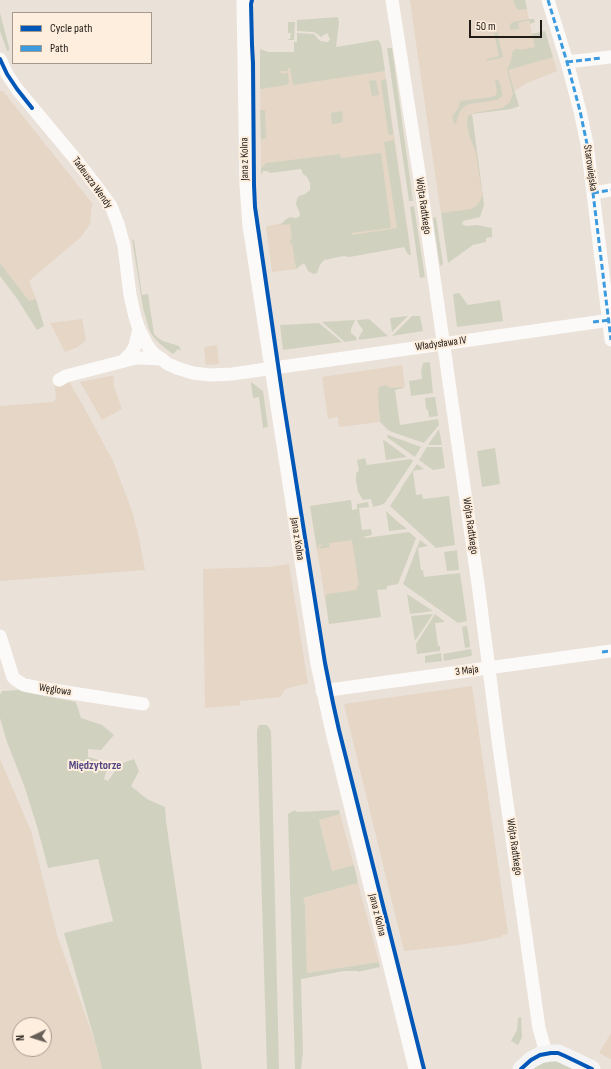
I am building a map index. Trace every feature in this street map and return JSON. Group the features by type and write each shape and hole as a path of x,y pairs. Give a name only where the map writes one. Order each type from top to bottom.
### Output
{"main road":[{"path":"522,1069 531,1060 546,1053 558,1053 577,1065 592,1069"}],"street":[{"name":"Jana z Kolna","path":"243,0 246,185 249,226 317,664 322,692 415,1069"},
{"name":"Wójta Radtkego","path":"392,0 479,591 539,1028 546,1053"},
{"name":"Starowiejska","path":"548,0 567,62 587,144 610,320 611,340"},
{"path":"567,62 611,57"},
{"name":"Tadeusza Wendy","path":"0,59 7,74 17,89 77,161 111,206 124,246 130,295 135,317 147,345 153,353 177,368 185,371 211,375 271,369"},
{"path":"593,193 611,190"},
{"name":"Władysława IV","path":"271,369 610,320"},
{"path":"124,360 135,346 139,329"},
{"name":"Tadeusza Wendy","path":"58,380 66,376 124,360 141,358 162,360"},
{"name":"Węglowa","path":"0,636 13,677 24,685 143,704"},
{"name":"3 Maja","path":"322,692 606,652"}],"shaded area":[{"path":"410,0 525,0 532,34 545,31 557,71 527,83 514,91 519,106 511,109 472,114 484,205 482,209 441,214"},
{"path":"381,44 410,246 349,257 334,158 261,168 260,62"},
{"path":"0,91 3,91 92,203 90,224 81,237 29,281 36,299 29,302 0,263"},
{"path":"307,220 295,264 296,269 272,272 266,226"},
{"path":"82,319 86,340 78,347 65,352 50,323"},
{"path":"217,345 219,364 206,365 204,347"},
{"path":"402,365 405,388 388,391 383,413 379,414 380,422 339,427 338,417 328,419 322,377"},
{"path":"63,372 113,461 132,511 145,570 0,581 0,406 53,402 56,399 54,380"},
{"path":"111,376 114,377 113,384 122,409 102,420 80,382"},
{"path":"351,500 355,533 366,538 379,536 387,589 377,590 381,617 329,624 310,506"},
{"path":"289,564 308,684 285,689 280,697 240,701 240,705 205,708 203,569 269,567"},
{"path":"472,686 508,934 502,935 502,937 459,945 404,951 344,704"},
{"path":"0,759 31,831 57,935 96,1045 102,1069 0,1069"},
{"path":"340,814 354,865 332,871 319,820"},
{"path":"358,883 379,962 307,973 305,904 303,898"},
{"path":"611,1033 611,1059 599,1053"}],"green space":[{"path":"513,0 525,0 527,9 517,9"},
{"path":"0,13 9,51 7,51 0,31"},
{"path":"338,17 339,23 336,47 378,40 381,44 385,71 293,85 290,68 288,68 288,71 281,71 281,74 288,73 289,82 287,85 260,89 260,49 268,52 294,52 294,42 297,42 297,33 314,34 320,41 328,42 330,39 327,33 321,37 313,32 297,31 297,20"},
{"path":"534,19 535,22 530,24 529,20 518,23 519,29 510,30 510,24 513,22"},
{"path":"288,22 295,22 294,40 288,40 290,39 291,33 288,33"},
{"path":"545,31 553,57 508,70 519,106 511,109 472,114 502,108 510,102 513,94 507,70 511,61 512,53 515,49 521,50 535,47 532,34"},
{"path":"498,32 498,40 503,57 487,61 487,59 499,56 494,33"},
{"path":"387,48 392,48 413,201 409,201"},
{"path":"386,79 393,133 392,135 389,135 388,132 381,82 382,80"},
{"path":"376,80 379,95 372,96 369,81"},
{"path":"495,80 498,80 500,83 503,95 497,100 469,104 460,111 456,123 454,124 452,116 458,109 461,101 495,96 497,92"},
{"path":"260,110 265,110 266,138 261,140"},
{"path":"342,111 343,122 332,124 331,113"},
{"path":"472,114 484,205 480,217 463,221 462,224 466,226 477,225 492,228 492,237 486,238 486,242 473,245 448,263 441,213 471,209 477,205 482,197 476,153 469,135 467,123 468,116"},
{"path":"394,140 411,255 407,253 404,247 324,260 317,273 313,274 308,271 304,263 296,269 292,243 290,243 290,240 292,239 290,224 280,225 290,217 299,217 300,214 296,204 297,199 299,196 310,190 310,183 301,169 270,173 263,171 261,175 261,168 267,163 340,154 341,158 381,153 391,228 351,233 353,235 397,228 384,142"},
{"path":"414,206 425,277 420,278 410,207"},
{"path":"436,217 443,264 440,266 433,218"},
{"path":"132,239 134,240 142,295 148,294 154,334 163,341 179,346 181,351 178,349 173,354 170,352 160,344 149,329 143,308"},
{"path":"0,263 29,301 36,299 44,326 37,330 18,300 0,276"},
{"path":"459,293 468,305 500,300 503,321 457,327 453,294"},
{"path":"408,316 392,332 390,318"},
{"path":"412,316 420,316 423,331 392,336"},
{"path":"369,319 388,336 359,340 363,330 357,320"},
{"path":"355,320 351,333 357,340 345,342 322,322"},
{"path":"319,323 342,342 283,350 280,325"},
{"path":"423,363 430,363 433,393 411,396 409,381 422,379 421,371"},
{"path":"251,382 263,391 268,427 263,428 259,397 253,398"},
{"path":"386,385 390,388 402,387 395,390 400,425 438,419 439,425 424,443 392,432 380,422 378,393 379,387"},
{"path":"435,397 438,416 429,417 428,410 426,409 425,398"},
{"path":"439,429 442,445 428,445"},
{"path":"388,435 421,447 415,457 388,438"},
{"path":"384,440 407,457 386,460"},
{"path":"427,447 442,447 445,468 433,470 419,460"},
{"path":"495,448 500,484 482,487 477,451"},
{"path":"365,458 367,465 411,459 413,461 385,503 373,507 371,499 363,500 358,492 356,481 356,473 359,471 357,460"},
{"path":"417,464 424,469 413,471 416,495 422,494 423,499 449,496 455,545 436,548 390,506"},
{"path":"351,500 352,510 357,509 357,504 368,502 369,507 359,508 362,530 371,529 372,535 363,537 366,538 409,532 416,538 398,584 387,586 387,589 377,590 381,617 329,624 325,596 327,596 327,594 357,590 357,586 359,585 352,540 329,543 330,547 319,549 322,545 320,544 317,549 310,506"},
{"path":"386,511 398,522 407,529 389,531"},
{"path":"420,540 428,546 418,548 421,570 423,570 424,577 460,573 467,621 458,623 403,584"},
{"path":"457,550 459,570 447,571 444,552"},
{"path":"407,594 433,611 410,614"},
{"path":"433,614 415,641 411,616"},
{"path":"435,614 445,622 435,623 440,651 417,654 416,644"},
{"path":"467,626 470,647 465,648 462,627"},
{"path":"471,649 471,656 444,661 443,654"},
{"path":"441,653 442,661 425,663 425,656"},
{"path":"19,690 76,702 81,718 102,725 114,735 101,750 88,749 88,757 103,761 107,770 104,779 108,781 120,764 134,759 139,771 131,786 147,799 165,807 202,1069 102,1069 64,933 113,921 98,859 48,868 25,788 7,742 0,718 0,695 2,691"},
{"path":"259,725 267,725 271,731 279,1069 267,1069 257,736"},
{"path":"295,810 296,812 339,810 340,814 319,820 332,871 354,865 358,883 303,898 305,904 307,973 379,962 380,967 358,972 344,971 301,979 303,1052 301,1069 295,1069 288,814"},
{"path":"521,1017 522,1037 518,1045 511,1041 517,1030 518,1018"},
{"path":"553,1058 573,1069 531,1069"}],"marked path":[{"path":"548,0 567,62 587,144 611,340"},
{"path":"567,62 601,58"},
{"path":"593,193 611,190"},
{"path":"593,322 611,320"},
{"path":"602,652 611,651"}],"cycle path":[{"path":"252,0 255,207 283,399 325,663 339,730 424,1069"},
{"path":"0,59 7,74 32,108"},
{"path":"521,1069 531,1060 540,1055 551,1053 558,1053 592,1069"}],"district":[{"name":"Międzytorze","path":"95,766"}]}
